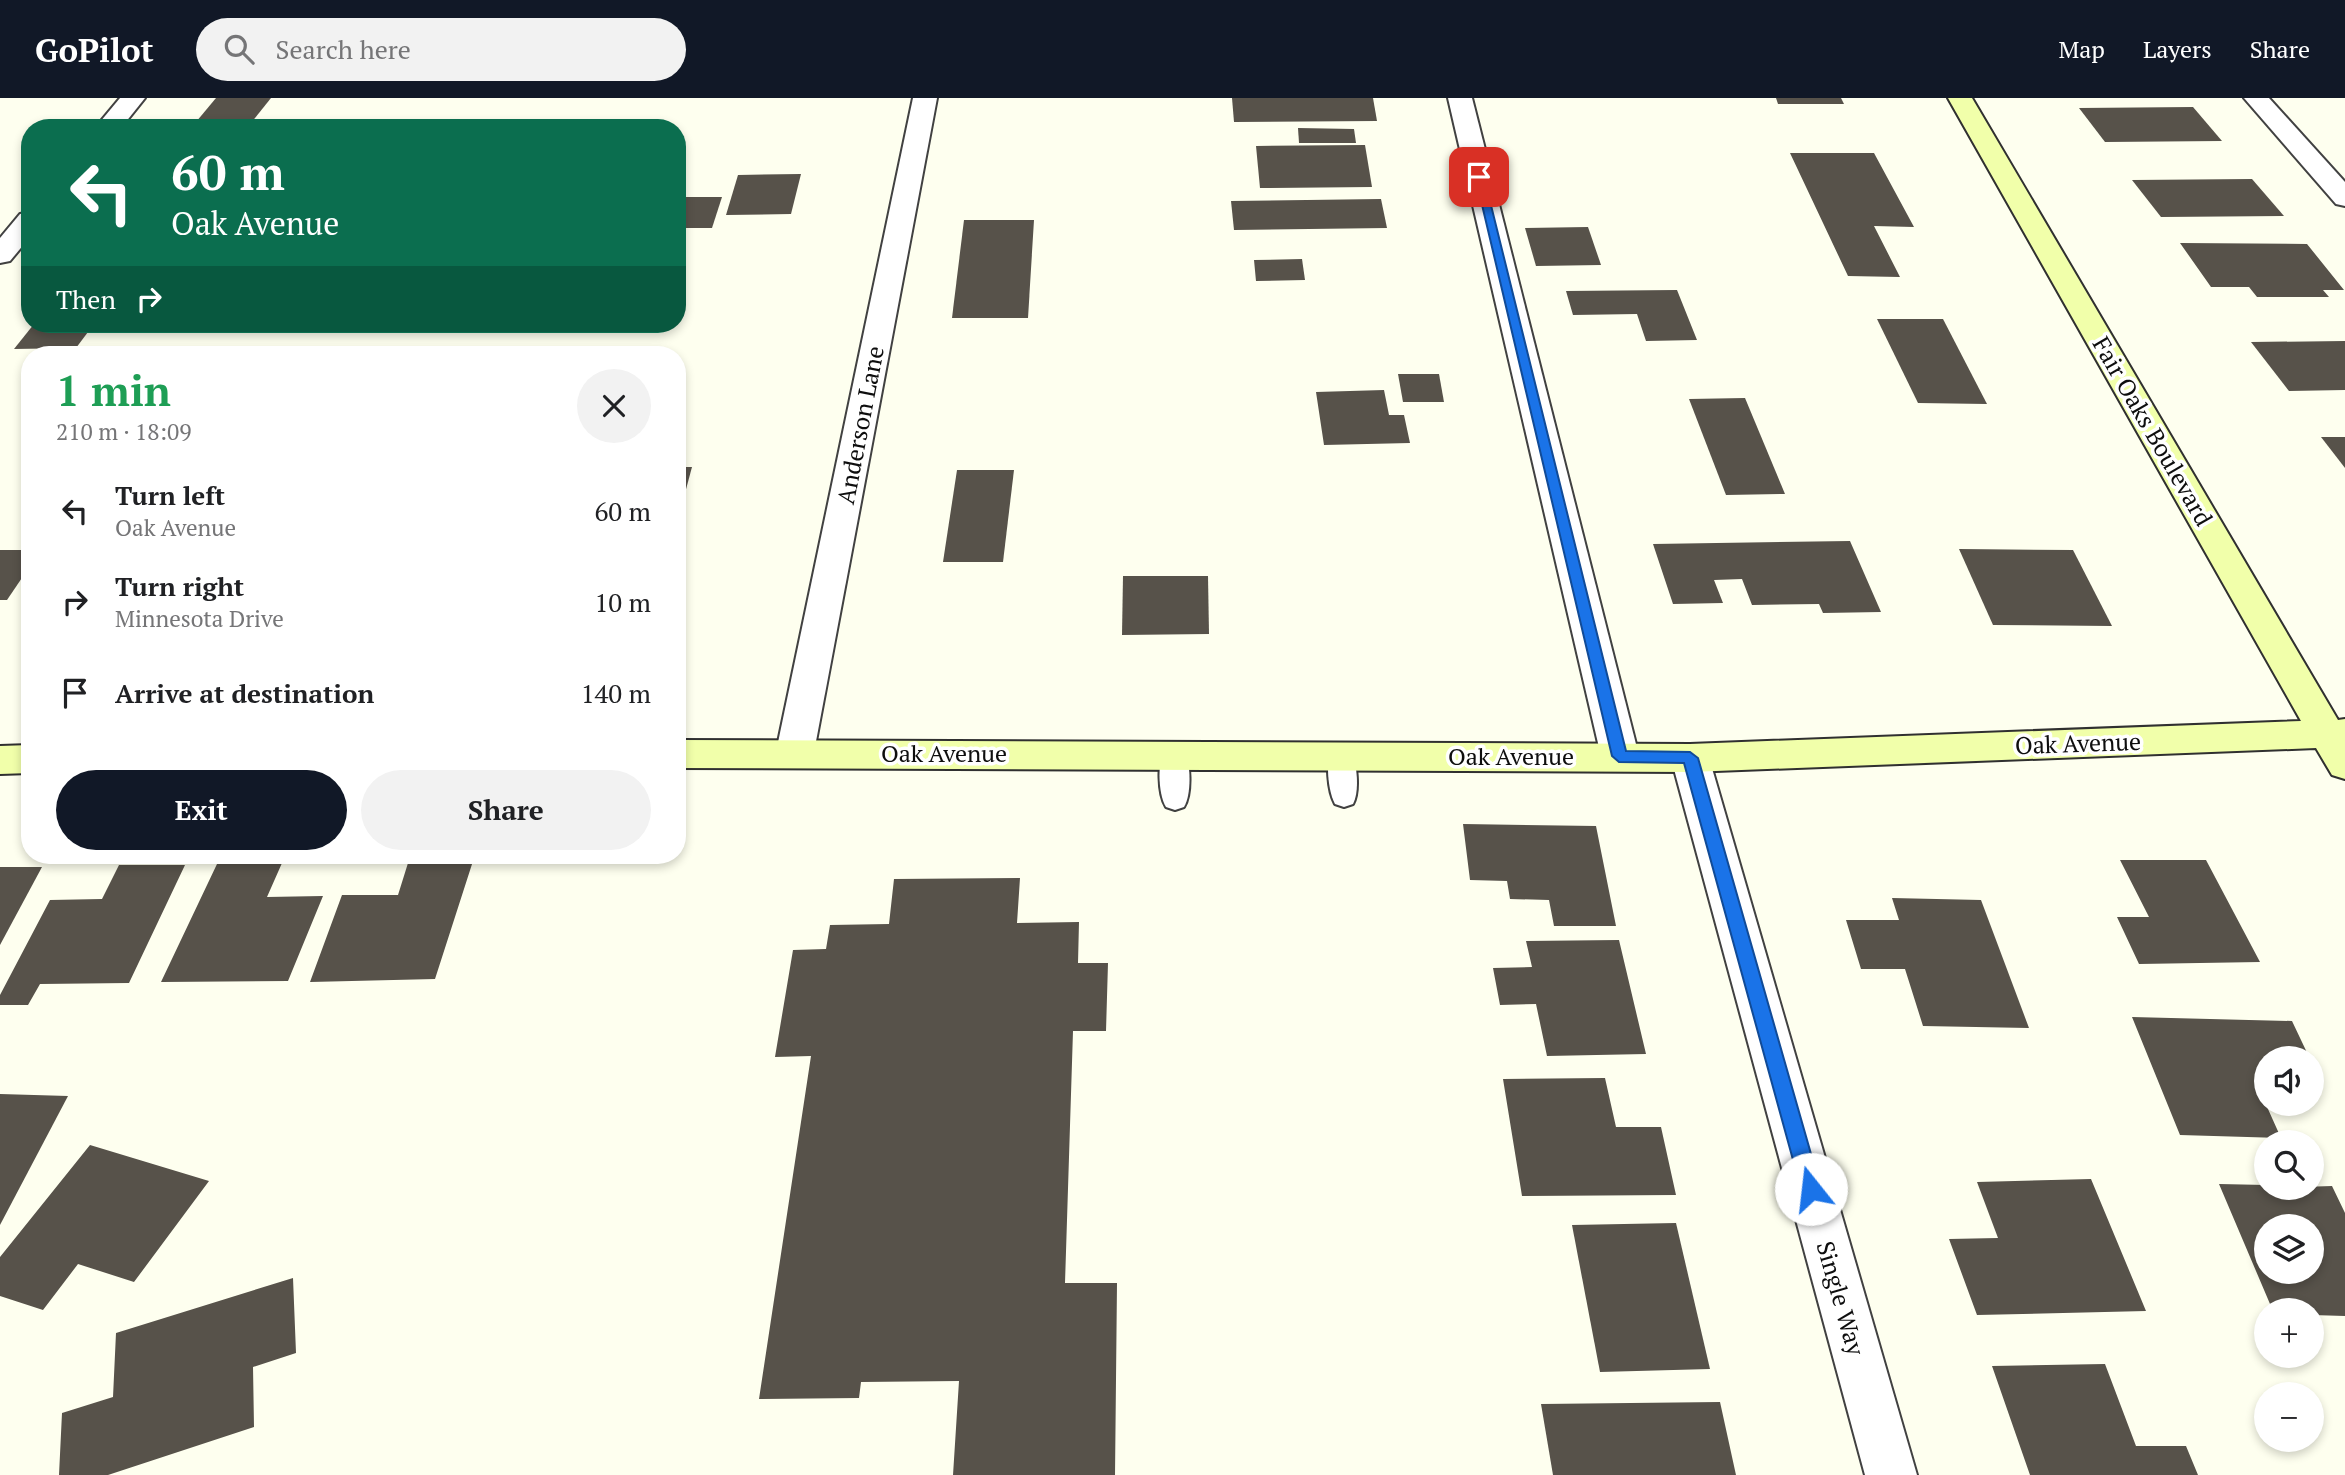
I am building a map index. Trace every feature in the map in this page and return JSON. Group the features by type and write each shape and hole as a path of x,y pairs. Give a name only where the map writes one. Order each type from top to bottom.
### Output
{"main road":[{"name":"Fair Oaks Boulevard","path":"1959,98 2336,733 2345,765"},
{"name":"Oak Avenue","path":"686,754 795,752 1690,758 2336,733"},
{"path":"0,760 21,760"}],"street":[{"path":"114,119 132,98"},
{"name":"Anderson Lane","path":"795,752 925,98"},
{"path":"1460,98 1619,756"},
{"path":"2256,98 2345,198"},
{"path":"0,255 21,230"},
{"name":"Single Way","path":"1690,758 1891,1475"}],"lane":[{"path":"1174,754 1175,800"},
{"path":"1341,755 1344,797"}],"building":[{"path":"216,98 271,98 254,119 198,119"},
{"path":"1232,98 1373,98 1377,121 1234,122"},
{"path":"1776,98 1841,98 1844,104 1778,104"},
{"path":"2193,107 2222,141 2105,142 2079,108"},
{"path":"1298,128 1354,129 1356,143 1299,143"},
{"path":"1365,145 1372,187 1260,188 1256,146"},
{"path":"1790,153 1874,153 1914,227 1874,226 1900,277 1848,276"},
{"path":"801,174 791,214 726,215 738,175"},
{"path":"2252,179 2284,216 2161,217 2132,180"},
{"path":"686,197 722,197 712,228 686,228"},
{"path":"1381,199 1387,228 1234,230 1231,201"},
{"path":"964,220 1034,220 1028,318 952,318"},
{"path":"1588,227 1601,265 1536,266 1525,228"},
{"path":"2180,243 2307,244 2344,290 2323,290 2329,297 2257,297 2249,287 2211,287"},
{"path":"1302,259 1305,280 1256,281 1254,260"},
{"path":"1677,290 1697,340 1646,341 1637,314 1573,315 1566,291"},
{"path":"1877,319 1943,319 1987,404 1918,403"},
{"path":"27,333 87,333 78,346 21,346 21,349 14,349"},
{"path":"2345,341 2345,390 2289,391 2251,342"},
{"path":"1398,374 1439,374 1444,402 1403,402"},
{"path":"1384,390 1389,415 1404,415 1410,443 1324,445 1316,392"},
{"path":"1745,398 1785,494 1726,495 1689,399"},
{"path":"2321,437 2345,437 2345,468"},
{"path":"686,467 692,467 686,489"},
{"path":"957,470 1014,470 1003,562 943,562"},
{"path":"1850,541 1881,612 1823,613 1819,604 1752,605 1742,579 1714,580 1723,603 1673,604 1653,544"},
{"path":"1959,549 2073,550 2112,626 1993,625"},
{"path":"0,550 21,550 21,579 7,600 0,600"},
{"path":"1123,576 1208,576 1209,634 1122,635"},
{"path":"1463,824 1596,826 1616,926 1554,926 1549,900 1510,899 1507,881 1470,880"},
{"path":"2120,860 2206,860 2260,962 2139,964 2117,917 2149,917"},
{"path":"217,864 282,864 267,897 323,896 288,981 161,982"},
{"path":"408,864 472,864 435,979 310,982 342,895 398,895"},
{"path":"119,865 185,865 129,983 40,984 28,1005 0,1005 0,995 50,900 102,899"},
{"path":"0,867 42,867 0,945"},
{"path":"1020,878 1017,923 1079,922 1078,963 1108,963 1106,1031 1073,1031 1065,1283 1117,1283 1115,1475 953,1475 959,1381 861,1382 859,1398 759,1399 811,1056 775,1057 793,950 826,949 830,925 889,924 894,879"},
{"path":"1892,898 1981,900 2029,1028 1923,1026 1905,969 1861,969 1846,920 1899,920"},
{"path":"1619,940 1646,1054 1547,1056 1536,1004 1500,1005 1493,968 1532,967 1526,941"},
{"path":"2132,1017 2292,1021 2304,1046 2254,1046 2254,1116 2271,1116 2277,1130 2254,1130 2254,1137 2180,1135"},
{"path":"1605,1078 1616,1127 1661,1127 1676,1195 1522,1196 1503,1079"},
{"path":"0,1094 68,1096 0,1225"},
{"path":"90,1145 209,1181 134,1282 78,1264 43,1310 0,1296 0,1257"},
{"path":"2091,1179 2146,1311 1977,1315 1949,1239 1998,1238 1977,1182"},
{"path":"2219,1184 2254,1185 2254,1200 2324,1200 2324,1186 2332,1186 2345,1213 2345,1316 2324,1315 2324,1298 2267,1298 2262,1284 2324,1284 2324,1214 2254,1214 2254,1266"},
{"path":"1676,1223 1710,1369 1600,1372 1572,1225"},
{"path":"293,1278 296,1353 253,1367 254,1427 108,1475 59,1475 62,1413 113,1397 116,1333"},
{"path":"2105,1364 2136,1446 2186,1446 2198,1475 2030,1475 1992,1366"},
{"path":"1720,1402 1736,1475 1553,1475 1541,1404"}],"route":[{"path":"1479,177 1619,756 1690,758 1811,1189"}]}
